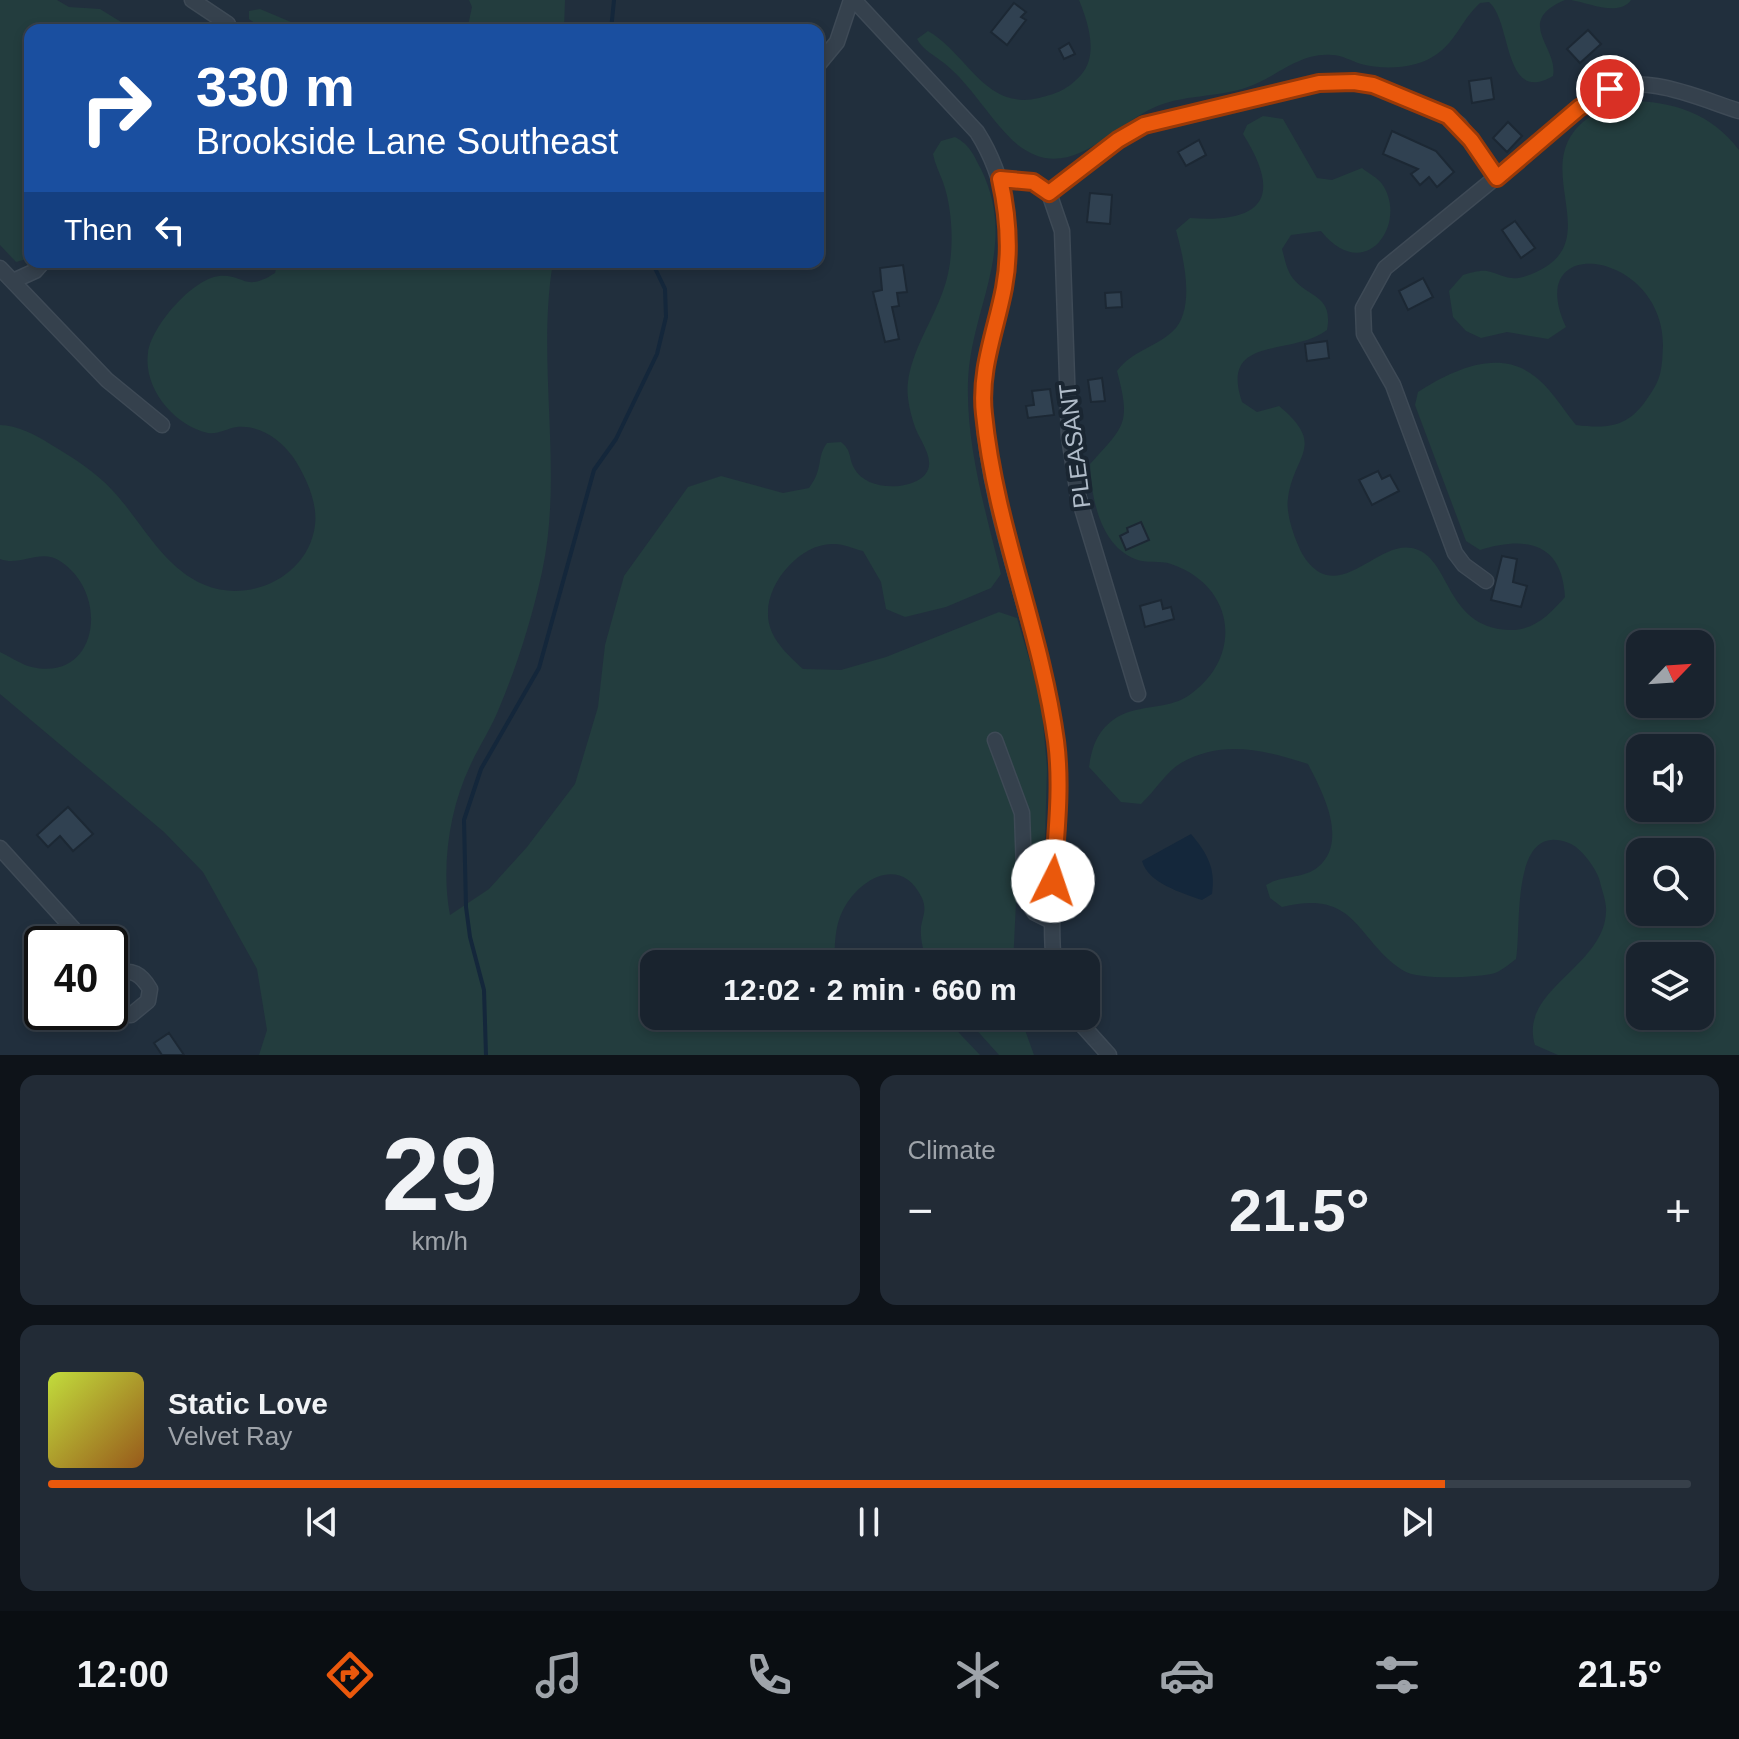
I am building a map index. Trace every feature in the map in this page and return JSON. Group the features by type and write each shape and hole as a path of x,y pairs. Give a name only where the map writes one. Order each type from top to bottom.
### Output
{"street":[{"path":"192,0 228,24"},
{"path":"824,58 837,42 852,0 963,113 990,152 1000,179 1008,254 985,366 983,410 1003,519 1038,647 1056,742 1058,811 1051,921 1053,950"},
{"path":"1000,179 1033,182 1049,193 1118,140 1144,125 1338,81 1373,85 1448,116 1471,140 1497,178"},
{"path":"1486,581 1464,565 1455,553 1393,385 1368,344 1362,321 1369,292 1385,268 1579,108 1610,89 1624,85 1663,87 1739,111"},
{"name":"PLEASANT","path":"1049,193 1062,231 1069,437 1078,495 1138,694"},
{"path":"0,268 107,380 162,425"},
{"path":"13,281 38,268"},
{"path":"995,740 1022,813 1025,898 1035,913 1051,921"},
{"path":"0,848 71,926"},
{"path":"128,971 144,979 150,989 148,1001 128,1015"},
{"path":"1087,1030 1109,1055"}],"green space":[{"path":"0,0 57,0 69,7 100,9 124,24 24,24 24,260 16,262 0,245"},
{"path":"469,0 565,0 564,24 468,24 472,7"},
{"path":"1079,0 1565,0 1550,8 1542,17 1540,26 1553,65 1553,76 1537,82 1525,80 1517,71 1496,12 1489,2 1480,3 1444,49 1420,63 1380,67 1336,55 1309,57 1248,87 1176,100 1153,108 1088,149 1059,158 1038,156 1018,145 954,72 917,39 928,31 978,78 1004,96 1020,100 1039,98 1067,88 1081,75 1090,58 1090,38"},
{"path":"1571,0 1631,0 1619,8 1611,8"},
{"path":"260,9 296,24 258,24 249,19 249,11"},
{"path":"1628,101 1676,107 1703,118 1728,137 1739,150 1739,1055 1558,1055 1535,1045 1533,1026 1539,1009 1549,993 1592,948 1602,931 1606,912 1599,877 1584,855 1571,844 1551,840 1537,846 1528,861 1522,880 1516,959 1498,972 1487,975 1422,976 1404,971 1388,959 1341,911 1326,905 1307,903 1282,907 1270,898 1266,885 1312,871 1327,856 1331,844 1330,816 1308,764 1260,751 1212,751 1181,763 1141,804 1121,802 1089,767 1096,741 1107,725 1131,711 1170,704 1188,696 1206,680 1218,662 1224,643 1225,624 1220,605 1193,574 1171,564 1135,559 1113,543 1095,505 1090,464 1122,423 1124,402 1117,371 1129,359 1172,332 1180,322 1186,282 1176,230 1190,218 1234,216 1249,211 1258,202 1263,190 1262,175 1243,134 1247,125 1263,116 1283,119 1317,178 1332,180 1362,168 1380,182 1389,199 1390,215 1386,230 1378,243 1367,251 1353,253 1338,247 1321,231 1291,235 1282,249 1287,268 1296,282 1322,302 1328,318 1327,330 1312,338 1250,356 1241,366 1238,380 1242,402 1257,412 1279,406 1302,431 1304,450 1291,483 1288,513 1303,555 1320,572 1332,576 1359,568 1399,548 1412,548 1425,554 1435,564 1460,605 1472,617 1488,626 1518,630 1541,620 1565,597 1557,564 1549,554 1526,544 1480,550 1466,541 1415,405 1418,392 1430,384 1458,371 1487,363 1516,366 1530,373 1549,390 1576,425 1599,427 1618,424 1634,414 1653,390 1659,378 1663,345 1657,313 1642,289 1620,272 1598,264 1577,265 1562,276 1557,296 1566,327 1548,339 1507,332 1481,338 1466,331 1453,317 1449,291 1463,275 1487,271 1509,278 1523,277 1550,264 1564,247 1568,228 1563,163 1568,142 1583,122 1604,109"},
{"path":"955,137 960,140 973,154 991,197 995,224 994,251 971,354 968,406 978,479 1001,574 991,588 946,607 905,617 886,609 881,582 863,551 832,544 809,550 788,566 774,588 768,612 774,637 803,669 841,670 886,657 999,612 1017,618 1041,699 1047,768 1045,839 1017,882 1014,950 924,950 921,937 922,898 904,877 893,874 881,876 870,880 850,898 838,922 835,950 640,950 640,1030 956,1030 980,1055 259,1055 267,1030 257,969 203,872 164,832 0,694 0,652 28,666 51,669 69,663 82,651 89,634 91,614 87,595 76,576 60,561 45,556 15,561 0,559 0,425 33,434 91,471 113,491 165,556 190,577 222,590 258,588 275,581 302,559 315,525 313,498 293,457 269,434 245,427 208,433 184,423 164,404 151,380 148,353 157,330 174,306 208,279 228,276 257,282 275,273 276,268 552,268 547,339 551,495 542,572 519,657 457,801 447,859 450,915 489,889 527,847 575,784 598,707 605,645 624,576 688,487 721,476 783,493 809,488 817,475 827,443 841,442 859,475 875,484 903,485 920,479 926,473 929,459 916,430 908,387 910,370 947,279 952,236 947,194 933,154 941,141"},
{"path":"977,1030 1025,1030 1034,1055 999,1055"}],"water":[{"path":"1191,834 1206,854 1213,876 1212,894 1202,900 1158,881 1145,869 1142,861"}],"building":[{"path":"1014,3 1026,12 1021,17 1026,20 1007,45 991,32"},
{"path":"1588,30 1601,44 1580,63 1567,49"},
{"path":"1069,43 1075,54 1064,59 1059,49"},
{"path":"1491,78 1494,99 1472,103 1469,81"},
{"path":"1508,122 1522,136 1507,152 1493,138"},
{"path":"1392,131 1436,151 1454,172 1437,187 1429,177 1420,185 1411,174 1418,169 1383,154"},
{"path":"1199,140 1206,155 1186,166 1178,152"},
{"path":"1090,193 1112,195 1110,224 1087,222"},
{"path":"1515,221 1535,248 1521,258 1502,230"},
{"path":"903,265 907,292 897,293 899,306 892,307 899,339 885,342 873,292 882,290 880,268"},
{"path":"1423,278 1433,297 1408,310 1399,291"},
{"path":"1121,292 1122,307 1106,308 1105,293"},
{"path":"1327,341 1329,358 1307,361 1305,344"},
{"path":"1102,378 1105,401 1091,402 1088,380"},
{"path":"1050,389 1054,415 1028,418 1026,406 1034,405 1032,391"},
{"path":"1378,471 1382,479 1390,475 1399,491 1372,505 1359,480"},
{"path":"1141,522 1149,540 1126,550 1120,536 1128,532 1127,528"},
{"path":"1502,556 1517,559 1513,582 1527,586 1521,607 1491,600"},
{"path":"1161,600 1163,609 1171,607 1174,619 1145,627 1140,606"},
{"path":"68,807 93,834 73,851 60,836 48,847 37,835"},
{"path":"169,1033 184,1055 162,1055 154,1043"}],"waterway":[{"path":"612,24 614,0"},
{"path":"486,1055 484,990 470,937 466,907 464,820 481,769 539,668 594,470 616,439 657,354 666,317 665,289 655,268"}],"route":[{"path":"1053,881 1058,811 1056,742 1038,647 1003,519 983,410 985,366 1004,288 1008,254 1005,199 1000,179 1033,182 1049,193 1127,133 1144,125 1338,81 1373,85 1448,116 1459,124 1497,178 1531,152 1571,114 1599,93 1610,89"}]}
